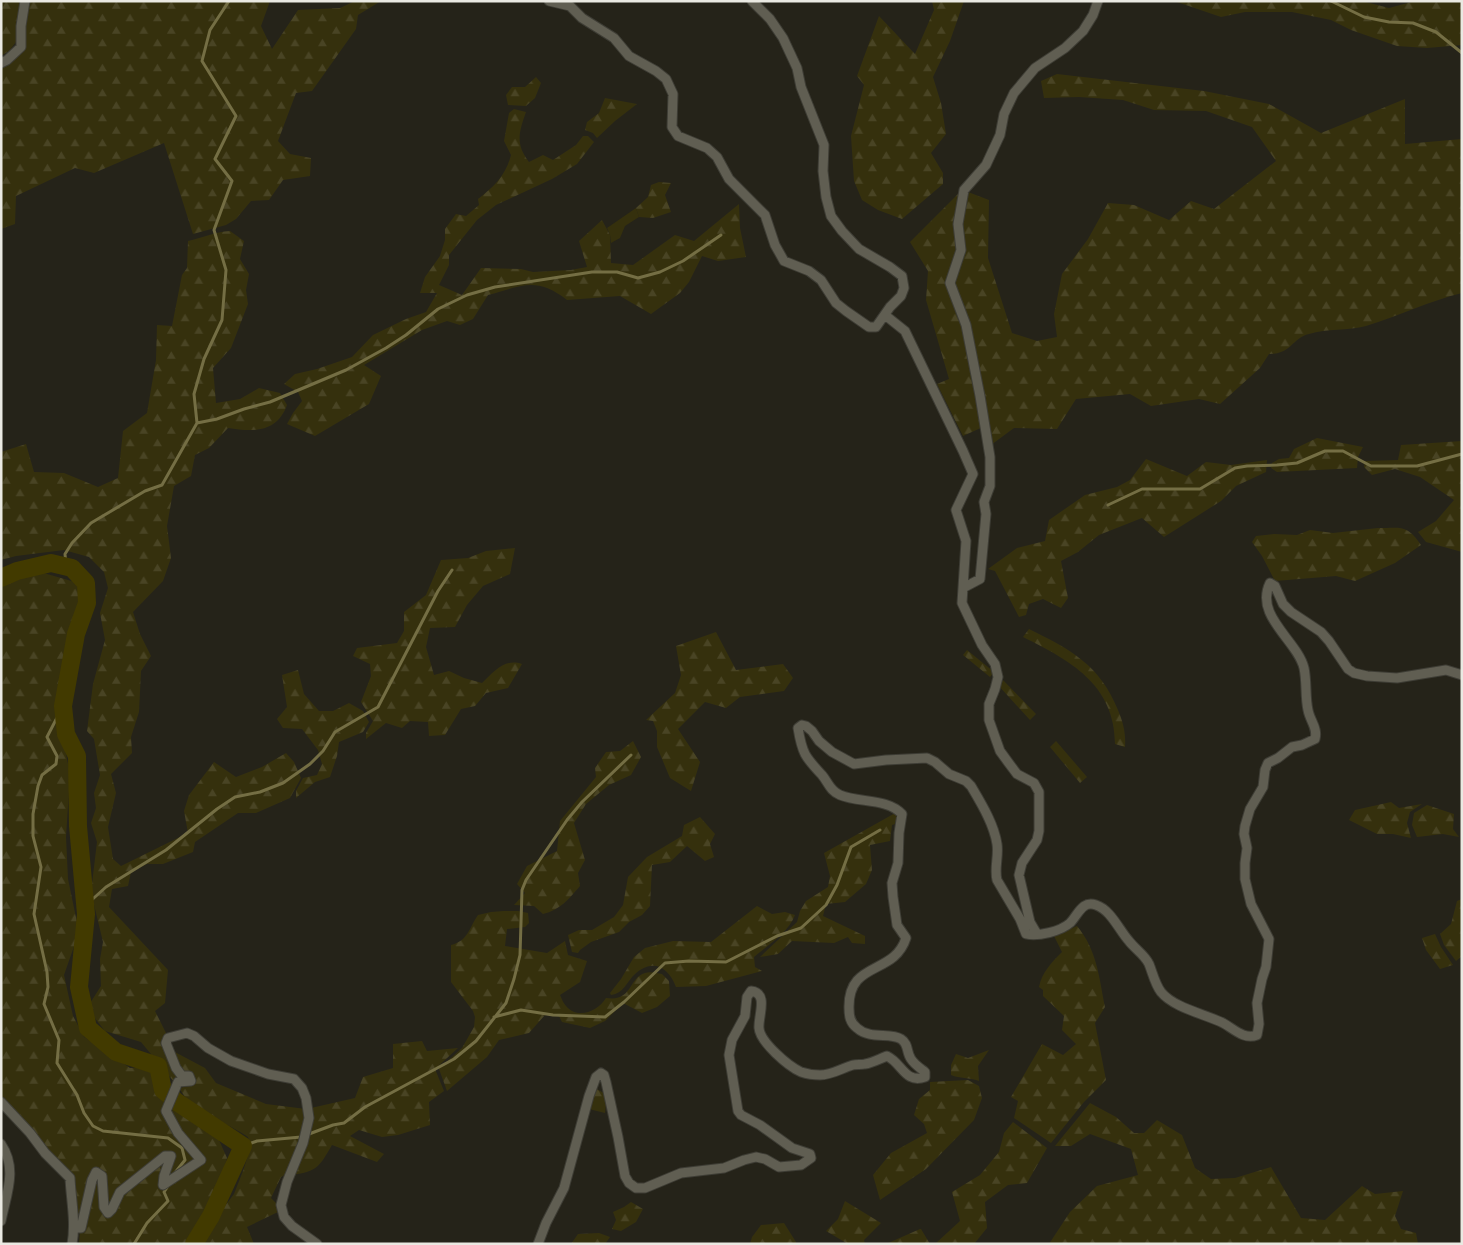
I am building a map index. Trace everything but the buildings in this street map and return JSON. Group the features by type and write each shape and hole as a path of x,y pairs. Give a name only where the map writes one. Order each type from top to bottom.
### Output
{"street":[{"path":"1,63 8,60 21,47 21,26 25,1"},
{"path":"549,1 570,6 582,18 614,38 629,56 656,71 666,79 673,94 672,127 678,136 707,148 717,157 729,179 765,215 775,245 784,261 809,271 821,280 836,302 869,327 876,327 901,296 904,288 902,276 890,266 859,249 831,216 823,170 824,145 801,88 797,68 783,38 770,19 752,1"},
{"path":"963,588 980,579 986,514 984,502 990,486 990,457 980,396 966,325 950,283 961,250 958,224 964,190 986,165 1000,135 1004,114 1014,93 1035,68 1065,48 1083,31 1093,15 1098,1"},
{"path":"885,315 905,331 964,451 973,474 956,510 966,541 962,603 982,645 995,664 998,677 989,704 989,720 1000,751 1017,774 1034,783 1039,792 1040,831 1037,840 1022,863 1019,875 1030,922 1037,934"},
{"path":"538,1244 546,1223 564,1188 589,1096 596,1077 601,1073 604,1075 606,1082 624,1176 636,1188 645,1188 681,1173 724,1168 756,1157 765,1159 779,1167 802,1165 812,1158 810,1154 792,1148 741,1115 738,1111 730,1055 732,1040 745,1016 747,998 750,991 760,996 762,1004 759,1027 761,1035 780,1057 791,1067 801,1072 822,1075 887,1056 891,1058 904,1074 911,1078 919,1080 925,1077 925,1072 911,1059 907,1046 901,1039 864,1033 852,1024 849,1015 850,993 853,984 866,972 884,964 895,956 906,938 897,925 892,883 898,863 902,814 897,809 886,805 839,795 832,790 825,778 808,761 803,750 798,728 802,724 832,752 854,764 927,758 936,762 949,774 966,781 971,786 993,830 997,845 997,880 1020,919 1026,934 1037,934 1065,926 1071,922 1082,907 1089,904 1097,905 1112,918 1128,941 1148,963 1153,978 1162,993 1171,1000 1221,1022 1246,1036 1252,1037 1257,1035 1259,1024 1257,1003 1270,950 1269,939 1251,904 1246,879 1245,863 1247,848 1244,834 1245,826 1250,809 1263,787 1268,762 1278,758 1292,747 1302,745 1314,739 1316,735 1316,729 1308,708 1304,668 1295,651 1274,621 1267,602 1266,594 1270,583 1275,586 1284,604 1291,612 1322,632 1348,669 1354,673 1397,678 1446,670 1462,675"},
{"path":"75,1228 81,1228 92,1180 96,1172 102,1176 104,1207 108,1213 120,1192 165,1156 171,1156 163,1185 201,1160 178,1133 166,1111 178,1082 190,1082 189,1076 182,1076 176,1068 166,1043 168,1038 187,1033 231,1061 268,1074 294,1079 302,1088 306,1098 309,1118 304,1143 287,1182 281,1205 284,1217 292,1226 317,1244"},
{"path":"1,1102 30,1132 45,1154 70,1178 75,1228 72,1244"},
{"path":"1,1144 9,1159 10,1183 1,1221"}],"green space":[{"path":"1,1 21,1 16,26 16,42 9,51 1,56"},
{"path":"29,1 270,1 261,26 272,49 298,10 340,8 355,1 381,1 358,15 356,29 312,91 296,93 278,141 290,154 311,158 310,176 283,180 269,200 251,201 236,219 226,225 193,234 164,143 94,173 75,168 16,196 15,224 1,229 1,66 24,47 24,25"},
{"path":"932,1 964,1 950,41 933,77 941,103 946,134 931,153 943,173 943,184 902,219 878,210 862,200 854,181 851,136 864,85 857,76 879,16 915,54 934,10"},
{"path":"1174,1 1362,1 1389,8 1415,1 1462,1 1462,45 1427,48 1397,46 1351,30 1331,20 1292,12 1245,12 1221,17"},
{"path":"1057,74 1204,91 1269,104 1321,133 1405,99 1405,144 1462,139 1462,293 1366,326 1316,332 1303,336 1287,349 1269,354 1260,368 1220,404 1199,399 1151,406 1130,394 1076,399 1057,429 1014,428 991,445 953,281 961,224 968,192 989,200 988,258 1012,333 1037,341 1057,337 1054,314 1062,274 1088,239 1108,203 1134,205 1169,220 1191,201 1214,209 1276,161 1252,127 1206,111 1154,110 1123,100 1079,97 1044,98 1041,81"},
{"path":"536,77 541,83 535,98 526,106 508,105 506,95 512,87 525,87"},
{"path":"605,98 637,104 597,138 593,133 585,130 587,122 599,113"},
{"path":"514,109 526,112 520,132 520,144 529,162 543,155 553,160 576,145 583,136 588,136 594,142 577,164 552,179 496,205 477,220 449,255 449,265 439,285 462,295 481,268 521,269 533,272 571,270 587,267 579,241 602,220 610,235 611,263 633,265 675,235 694,241 739,204 740,228 746,257 718,261 702,256 689,282 680,293 651,314 620,296 567,300 537,285 520,286 488,295 473,319 460,325 447,321 422,330 364,365 381,376 369,404 315,436 287,424 302,401 298,392 284,384 295,374 352,357 373,335 406,319 426,312 437,293 420,293 425,277 440,256 445,240 445,229 456,214 466,216 479,205 478,199 499,180 506,169 511,155 504,141 509,113"},
{"path":"659,182 671,183 665,195 671,212 653,218 639,217 636,208 648,197 651,185"},
{"path":"961,191 958,250 946,284 964,328 983,427 963,436 937,384 949,379 926,300 928,271 910,242"},
{"path":"636,208 639,217 625,226 620,238 611,243 607,228"},
{"path":"230,231 244,241 240,259 249,274 246,290 248,304 231,348 213,368 216,403 240,399 259,388 280,393 287,405 283,414 271,426 255,430 228,428 209,448 195,455 191,476 174,486 167,526 171,558 163,581 133,612 140,634 151,656 141,671 139,712 131,737 132,753 111,774 116,793 108,827 113,859 121,866 188,833 184,811 189,795 214,762 236,777 262,767 286,753 294,762 301,778 290,798 256,813 238,813 195,842 193,852 163,864 147,864 131,872 128,886 112,889 109,907 168,970 165,1003 155,1011 167,1035 181,1077 175,1083 141,1042 105,1031 87,1008 101,986 100,959 103,942 91,892 97,842 91,823 96,808 94,793 100,775 94,739 87,731 93,684 105,640 100,613 108,588 104,572 89,557 64,550 16,556 1,560 1,452 26,444 34,472 64,473 98,487 118,478 123,431 147,413 156,360 157,325 172,326 182,275 187,268 188,241"},
{"path":"1317,438 1363,447 1358,457 1357,468 1277,472 1271,468 1272,463 1279,459 1289,458 1294,449"},
{"path":"1462,441 1462,552 1426,542 1418,532 1436,521 1454,500 1420,477 1395,469 1372,475 1364,467 1365,461 1398,460 1401,445"},
{"path":"1146,459 1187,476 1206,462 1231,465 1267,460 1266,472 1236,486 1221,501 1164,537 1142,518 1099,535 1078,552 1061,561 1068,598 1061,608 1043,599 1029,604 1026,615 1019,617 995,571 988,569 1017,548 1045,541 1049,520 1085,495 1117,487 1130,480"},
{"path":"1378,528 1407,530 1412,533 1421,545 1395,563 1355,581 1336,576 1275,581 1262,556 1252,542 1256,536 1274,534 1297,535 1310,530 1333,533"},
{"path":"515,548 510,574 483,586 467,605 455,627 430,628 426,647 434,675 449,671 482,683 505,664 522,664 508,688 486,693 475,706 461,709 445,735 429,736 428,722 410,721 402,728 386,723 366,739 366,733 373,721 361,702 371,676 370,664 353,656 357,648 397,643 404,631 404,612 426,595 441,560 468,558 486,551"},
{"path":"40,572 89,586 81,611 71,659 60,727 70,773 66,837 68,879 79,932 64,975 73,1016 84,1037 130,1068 152,1067 161,1092 169,1099 165,1111 198,1160 166,1182 172,1155 119,1190 109,1210 106,1188 94,1169 80,1226 77,1224 71,1176 1,1096 1,584"},
{"path":"1029,629 1058,644 1082,660 1102,681 1111,694 1118,710 1125,732 1125,747 1115,744 1113,723 1107,705 1098,690 1072,665 1023,637"},
{"path":"716,632 736,670 783,664 793,678 784,691 740,697 726,708 705,702 678,729 700,762 691,791 670,778 657,747 657,731 653,721 646,720 675,693 681,675 676,646"},
{"path":"967,650 994,672 990,677 963,655"},
{"path":"298,670 304,694 319,711 333,711 349,703 363,711 369,722 363,732 339,742 337,756 330,777 315,782 296,798 296,791 303,778 317,775 322,764 318,750 302,729 283,728 277,719 287,707 282,675"},
{"path":"1003,680 1036,714 1030,720 998,685"},
{"path":"633,741 641,757 631,775 609,785 586,804 574,823 585,860 578,873 580,886 559,907 543,914 534,906 514,905 525,893 517,884 527,866 557,851 560,821 596,777 595,768 606,752 620,751"},
{"path":"1056,741 1087,777 1080,783 1050,747"},
{"path":"1391,802 1399,808 1422,804 1410,812 1407,823 1411,838 1393,834 1377,834 1349,820 1355,810"},
{"path":"1427,805 1454,814 1453,829 1459,837 1443,834 1417,837 1412,825 1414,813"},
{"path":"897,812 898,823 892,825 890,841 870,845 872,870 866,884 845,902 826,904 823,916 865,936 865,944 852,943 848,937 834,943 792,941 778,954 760,957 797,922 800,911 806,901 828,887 830,876 824,853"},
{"path":"700,817 715,834 710,844 714,857 705,861 687,846 670,862 652,865 650,906 642,915 629,922 619,932 591,942 578,953 572,952 568,935 579,930 592,930 614,917 623,905 628,877 647,857 682,836 684,825"},
{"path":"1462,899 1462,956 1456,961 1444,945 1440,934 1451,924 1457,901"},
{"path":"757,906 772,914 785,912 795,915 783,933 754,957 755,967 762,971 706,986 676,987 664,969 653,966 641,970 634,975 622,990 611,995 610,993 634,957 645,948 673,941 711,942"},
{"path":"504,911 528,913 529,923 525,927 507,929 505,946 547,953 565,941 568,955 587,961 580,982 560,995 565,1005 571,1010 582,1013 588,1012 598,1007 606,998 621,996 626,993 640,976 647,972 662,974 669,981 670,996 657,1007 642,1013 623,1003 605,1021 590,1028 562,1022 558,1014 545,1015 529,1033 499,1040 487,1057 447,1091 439,1069 462,1048 474,1027 475,1017 473,1011 451,982 451,945 465,937 478,915"},
{"path":"1077,926 1084,935 1093,954 1101,985 1105,1007 1095,1023 1106,1080 1084,1102 1051,1143 1014,1118 1018,1101 1011,1097 1042,1044 1063,1055 1076,1044 1062,1030 1064,1016 1043,996 1043,990 1039,987 1045,972 1062,952 1054,936"},
{"path":"1435,934 1453,965 1440,969 1426,950 1422,938"},
{"path":"422,1041 427,1051 458,1048 435,1069 444,1091 429,1102 430,1125 398,1135 382,1137 359,1130 350,1136 384,1154 377,1162 332,1145 313,1170 292,1175 311,1108 355,1098 363,1077 393,1068 393,1044"},
{"path":"171,1050 205,1068 216,1083 266,1104 306,1109 307,1119 288,1173 281,1177 271,1198 278,1205 278,1212 247,1227 254,1244 204,1244 215,1219 234,1194 251,1147 248,1137 201,1110 185,1096 180,1089 186,1085"},
{"path":"989,1050 978,1066 979,1081 951,1075 951,1065 956,1054 968,1058"},
{"path":"968,1080 979,1086 982,1098 974,1120 926,1169 880,1200 873,1175 891,1153 927,1133 924,1124 914,1115 919,1099 930,1090 930,1082"},
{"path":"595,1088 607,1095 605,1113 589,1109"},
{"path":"174,1103 215,1131 227,1158 218,1187 187,1244 79,1244 80,1230 96,1175 100,1178 106,1215 120,1194 165,1159 161,1188 204,1160 180,1131 171,1114"},
{"path":"1090,1103 1116,1117 1134,1133 1144,1133 1157,1120 1182,1135 1195,1168 1211,1179 1235,1178 1271,1167 1301,1218 1325,1220 1362,1186 1375,1194 1403,1191 1395,1216 1401,1229 1416,1233 1418,1244 1049,1244 1070,1212 1097,1186 1138,1175 1131,1149 1090,1134 1071,1146 1055,1146"},
{"path":"1013,1122 1047,1148 1027,1183 1008,1185 985,1202 987,1228 974,1244 935,1244 960,1221 952,1192 980,1175 999,1152 1004,1133"},
{"path":"845,1201 881,1223 864,1240 865,1244 848,1244 826,1231 838,1219"},
{"path":"631,1202 643,1209 636,1222 621,1231 612,1229 616,1220 613,1212"},
{"path":"784,1223 796,1244 750,1244 752,1237 761,1225"},
{"path":"920,1229 930,1244 886,1244"},
{"path":"599,1233 610,1237 605,1244 571,1244 578,1234"}],"waterway":[{"path":"66,566 65,554 72,543 91,523 145,491 162,485 197,423 194,394 204,359 222,320 226,270 214,230 232,181 215,159 236,116 202,61 210,30 229,1"},
{"path":"1331,1 1364,17 1389,22 1413,23 1436,32 1462,53"},
{"path":"197,423 217,419 270,402 346,370 406,335 438,309 467,295 495,287 592,272 617,272 638,278 660,272 683,261 721,235"},
{"path":"1108,505 1142,489 1200,489 1235,468 1297,463 1325,451 1343,451 1371,466 1417,466 1462,454"},
{"path":"1,578 17,571 51,563 72,568 86,583 87,603 76,634 63,706 66,734 77,756 78,826 86,914 79,987 88,1028 116,1052 158,1066 163,1090 177,1102 243,1146 211,1216 194,1244"},
{"path":"85,906 106,887 166,850 235,797 260,792 283,783 310,764 323,751 335,732 378,707 438,591 452,570"},
{"path":"63,706 47,737 57,756 56,764 42,775 33,814 33,836 41,867 34,914 47,972 48,987 44,1004 59,1040 57,1063 93,1126 103,1131 168,1138 182,1148 185,1160 174,1174"},
{"path":"243,1146 257,1141 301,1137 333,1125 344,1123 365,1107 454,1059 476,1041 506,1003 514,979 520,955 522,890 526,880 567,820 582,802 631,755"},
{"path":"494,1017 521,1010 553,1015 605,1017 624,1002 665,963 689,961 726,962 777,936 801,928 826,905 837,885 851,847 880,830"},
{"path":"134,1244 147,1223 168,1201 164,1192 168,1186"}]}
